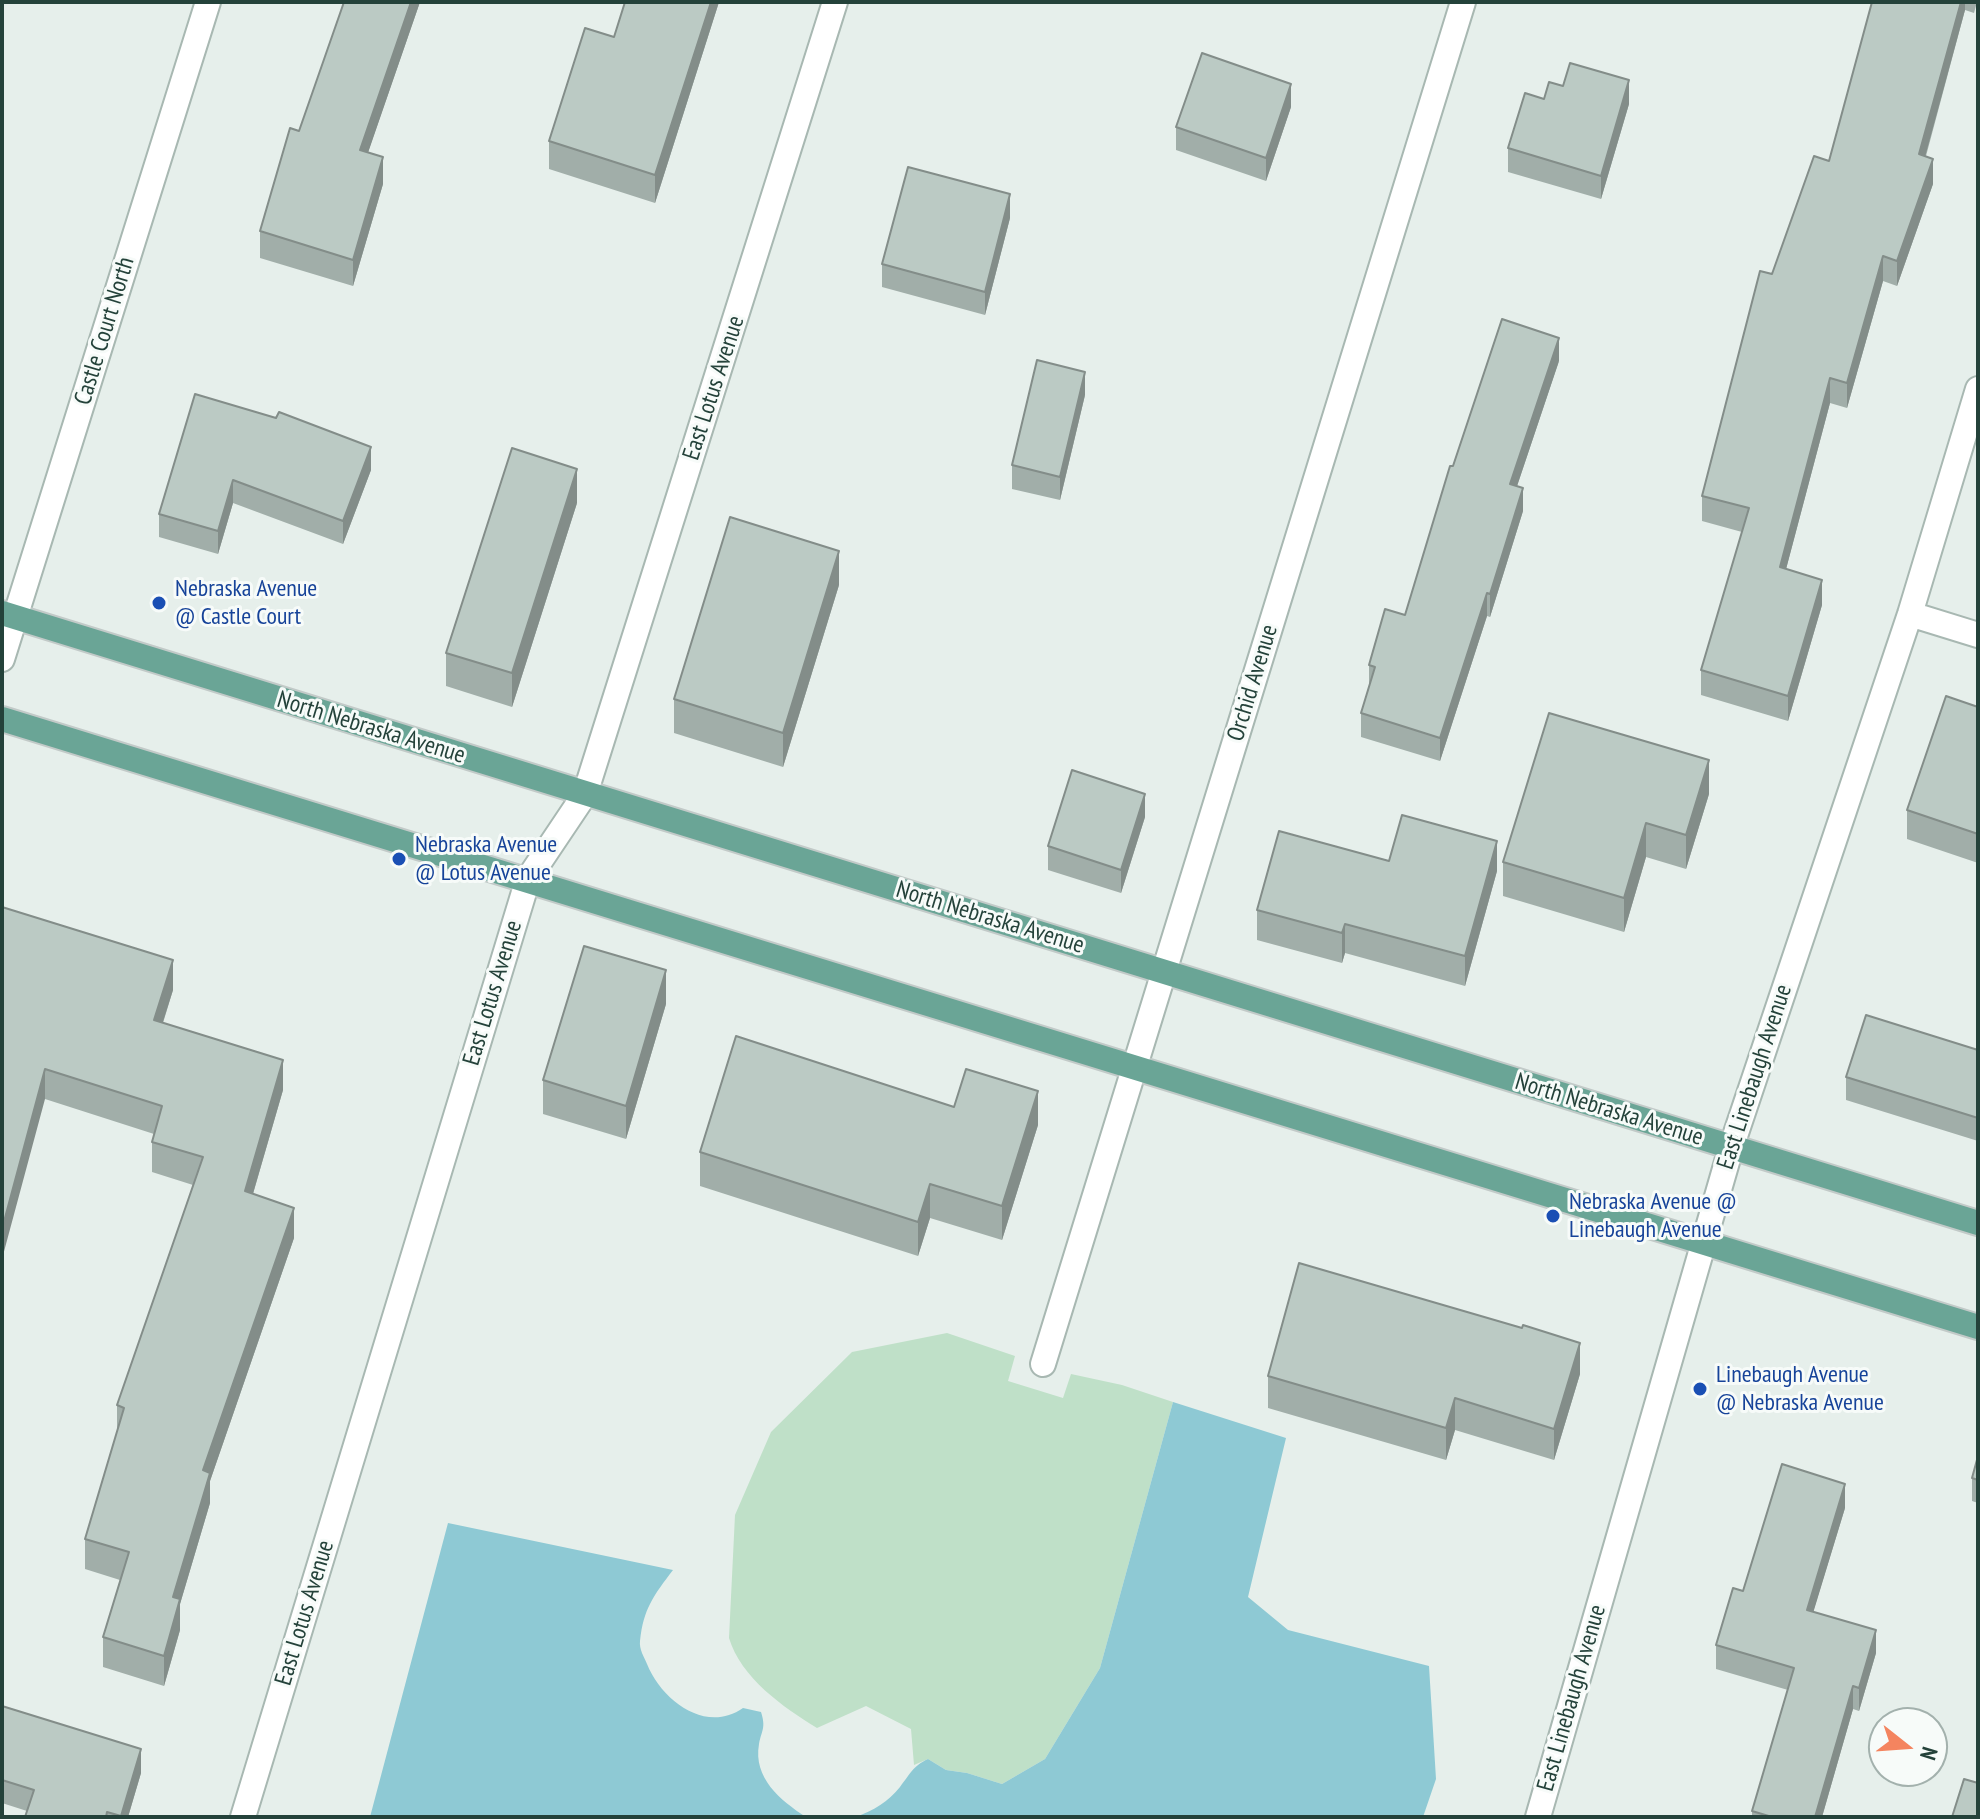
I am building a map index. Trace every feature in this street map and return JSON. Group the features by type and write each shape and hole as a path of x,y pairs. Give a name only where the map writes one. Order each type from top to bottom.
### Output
{"main road":[{"name":"North Nebraska Avenue","path":"9,616 1978,1223"},
{"path":"2,719 1978,1327"}],"street":[{"name":"Castle Court North","path":"2,659 9,616 208,2"},
{"name":"East Lotus Avenue","path":"243,1817 528,879 585,794 835,2"},
{"name":"Orchid Avenue","path":"1043,1364 1463,2"},
{"name":"East Linebaugh Avenue","path":"1538,1817 1702,1241 1910,614 1978,389"},
{"path":"1910,614 1978,635"}],"green space":[{"path":"947,1333 1015,1356 1008,1381 1063,1398 1071,1374 1122,1385 1173,1402 1100,1668 1045,1759 1002,1784 946,1770 928,1759 914,1765 911,1729 866,1706 817,1728 777,1701 753,1679 729,1638 735,1515 771,1432 852,1352"}],"water":[{"path":"1173,1402 1286,1438 1248,1597 1288,1630 1429,1666 1436,1779 1423,1817 856,1817 886,1801 915,1768 928,1759 946,1770 1002,1784 1045,1759 1100,1668"},
{"path":"448,1523 673,1570 650,1603 642,1630 641,1650 654,1678 674,1701 700,1715 729,1715 743,1708 761,1712 763,1725 758,1756 764,1778 778,1795 806,1817 370,1817"}],"building":[{"path":"344,2 411,2 360,150 383,157 353,260 260,231 290,128 299,131"},
{"path":"625,2 711,2 655,175 549,141 585,28 614,37"},
{"path":"1872,2 1961,2 1919,154 1933,159 1897,261 1883,256 1847,383 1830,378 1780,567 1822,580 1788,696 1701,670 1749,508 1702,496 1760,271 1772,274 1814,156 1829,161"},
{"path":"1202,53 1291,84 1266,158 1176,127"},
{"path":"1570,63 1629,80 1601,176 1508,148 1525,93 1544,99 1549,82 1563,86"},
{"path":"908,167 1010,194 985,292 882,264"},
{"path":"1502,319 1559,338 1510,484 1523,488 1440,738 1361,713 1375,667 1369,665 1385,609 1405,615 1450,466 1453,466"},
{"path":"1037,360 1085,372 1060,477 1012,465"},
{"path":"195,394 276,418 279,412 371,447 343,521 233,480 218,531 159,514"},
{"path":"512,448 577,469 512,673 446,653"},
{"path":"730,517 839,551 783,733 674,699"},
{"path":"1946,696 1978,707 1978,834 1907,810"},
{"path":"1549,713 1709,760 1686,835 1646,823 1624,898 1503,862"},
{"path":"1072,770 1145,794 1121,870 1048,846"},
{"path":"1402,815 1497,841 1465,956 1345,924 1342,933 1257,910 1279,831 1389,861"},
{"path":"2,907 173,960 154,1020 283,1060 245,1191 294,1208 203,1470 210,1473 173,1597 180,1599 164,1656 103,1637 129,1552 85,1539 124,1408 117,1405 203,1157 152,1142 162,1106 45,1069 2,1229"},
{"path":"584,946 666,970 626,1106 543,1080"},
{"path":"1866,1015 1978,1050 1978,1118 1846,1077"},
{"path":"736,1036 954,1107 966,1069 1038,1091 1002,1206 930,1184 918,1222 700,1152"},
{"path":"1299,1263 1580,1343 1554,1429 1455,1398 1446,1428 1268,1376"},
{"path":"1978,1456 1978,1480 1972,1478"},
{"path":"1782,1464 1845,1484 1807,1610 1876,1630 1859,1688 1853,1686 1815,1817 1772,1817 1752,1811 1794,1668 1716,1645 1733,1588 1743,1591"},
{"path":"2,1706 141,1749 121,1816 107,1812 106,1817 25,1817 34,1790 2,1780"},
{"path":"1964,1779 1978,1783 1978,1817 1952,1817"}],"place":[{"name":"Nebraska Avenue @ Castle Court","path":"159,603"},
{"name":"Nebraska Avenue @ Lotus Avenue","path":"399,859"},
{"name":"Nebraska Avenue @ Linebaugh Avenue","path":"1553,1216"},
{"name":"Linebaugh Avenue @ Nebraska Avenue","path":"1700,1389"}]}
